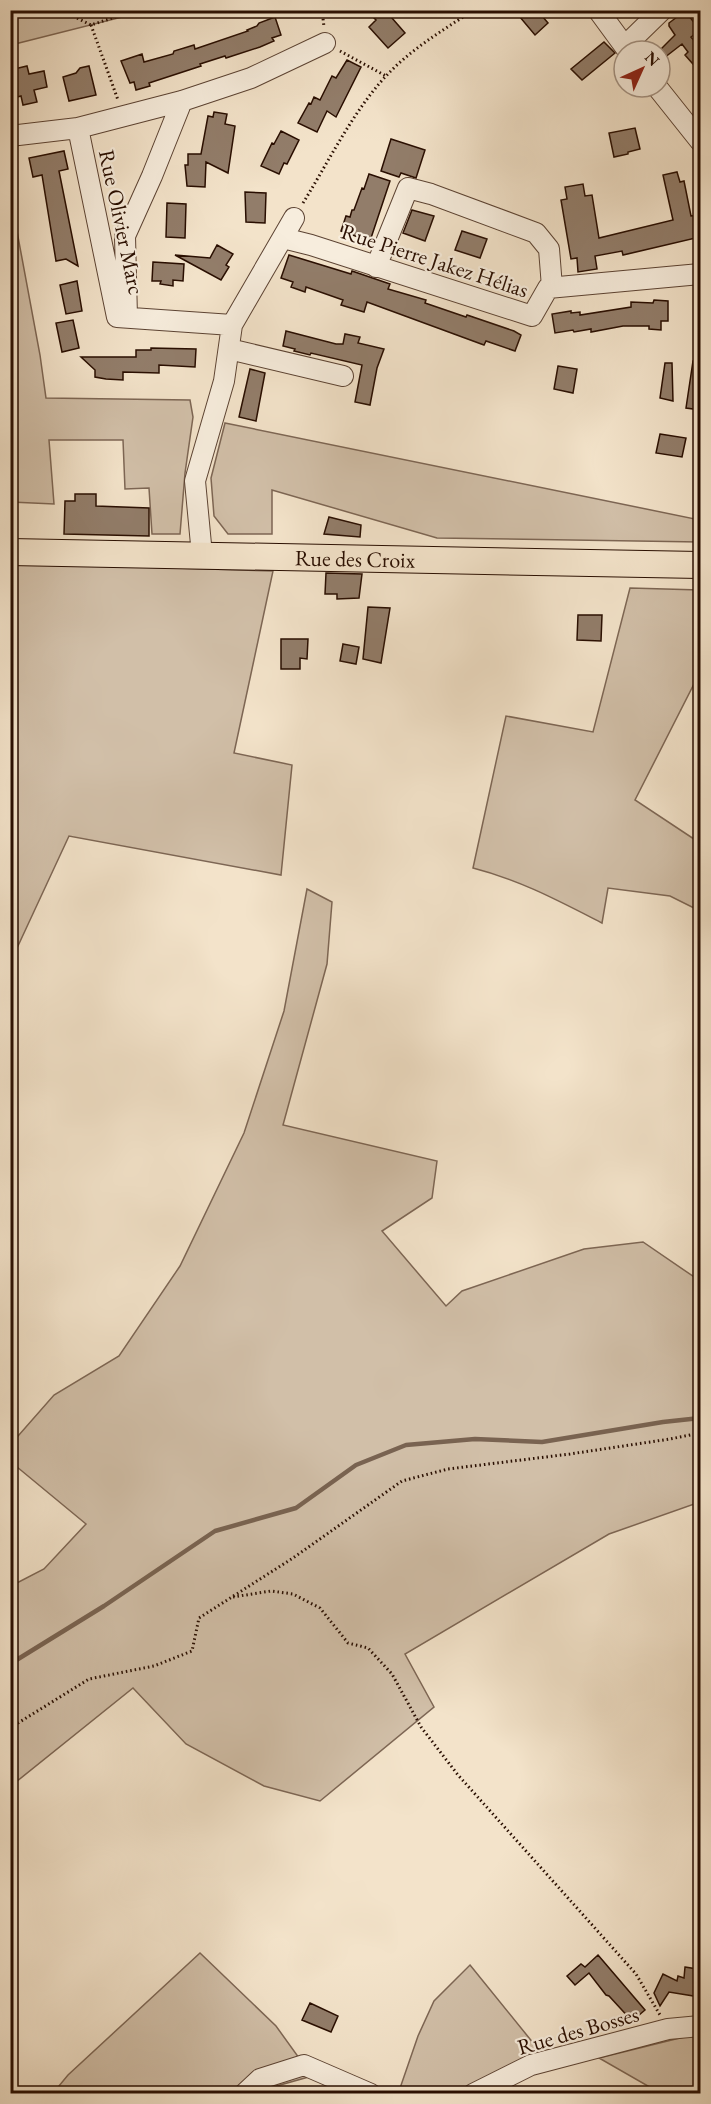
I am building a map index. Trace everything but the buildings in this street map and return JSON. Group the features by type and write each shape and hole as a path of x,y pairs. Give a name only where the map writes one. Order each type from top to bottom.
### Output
{"main road":[{"name":"Rue des Croix","path":"10,552 700,565"}],"street":[{"path":"598,10 620,39"},
{"path":"636,39 662,10"},
{"name":"Rue Olivier Marc","path":"10,136 78,128 182,101 251,78 324,43"},
{"path":"667,99 700,141"},
{"name":"Rue Olivier Marc","path":"122,317 125,236 182,101"},
{"name":"Rue Olivier Marc","path":"78,128 101,239 122,317"},
{"path":"376,267 408,188 432,194 536,233 549,249 552,287"},
{"path":"202,555 195,481 224,381 232,325 294,218"},
{"path":"101,239 125,236"},
{"name":"Rue Pierre Jakez Hélias","path":"283,238 532,316 548,288 700,274"},
{"name":"Rue Olivier Marc","path":"122,317 232,325"},
{"path":"229,349 343,376"},
{"name":"Rue des Bosses","path":"473,2094 531,2065 668,2030 700,2026"},
{"path":"244,2094 260,2079 304,2065 371,2094"}],"path":[{"path":"61,10 90,25 124,116"},
{"path":"90,25 136,10"},
{"path":"294,218 355,118 386,76 424,42 474,10"},
{"path":"324,43 386,76"},
{"path":"10,1728 89,1678 154,1666 192,1651 199,1618 293,1558 402,1481 448,1469 670,1440 700,1433"},
{"path":"232,1597 271,1591 292,1594 320,1608 348,1643 368,1648 392,1674 421,1727 458,1775 636,1974 668,2030"}],"shaded area":[{"path":"11,10 146,10 146,11 11,45"},
{"path":"11,199 46,398 190,400 193,417 180,534 152,534 149,488 125,489 123,440 49,440 54,504 11,502"},
{"path":"225,423 700,520 700,542 437,538 272,490 272,534 228,534 214,516 211,478"},
{"path":"11,563 273,571 234,753 292,765 281,875 69,836 11,961"},
{"path":"630,588 700,590 699,674 635,800 700,843 700,911 670,896 608,888 602,923 523,885 473,868 506,716 593,732"},
{"path":"307,889 332,902 327,964 283,1125 437,1161 432,1198 382,1231 446,1306 462,1291 584,1249 643,1242 700,1281 700,1502 609,1534 405,1654 434,1707 320,1801 264,1786 186,1744 133,1688 11,1786 11,1586 44,1569 86,1524 11,1462 11,1444 54,1395 119,1356 180,1266 244,1133 284,1011"},
{"path":"200,1953 276,2026 312,2076 266,2089 261,2093 54,2092 68,2075"},
{"path":"470,1965 551,2065 489,2093 398,2094 418,2036 434,2001"},
{"path":"700,2033 700,2093 660,2093 599,2058"}],"waterway":[{"path":"10,1664 104,1606 215,1531 296,1508 356,1465 406,1445 475,1439 542,1442 700,1418"}]}
